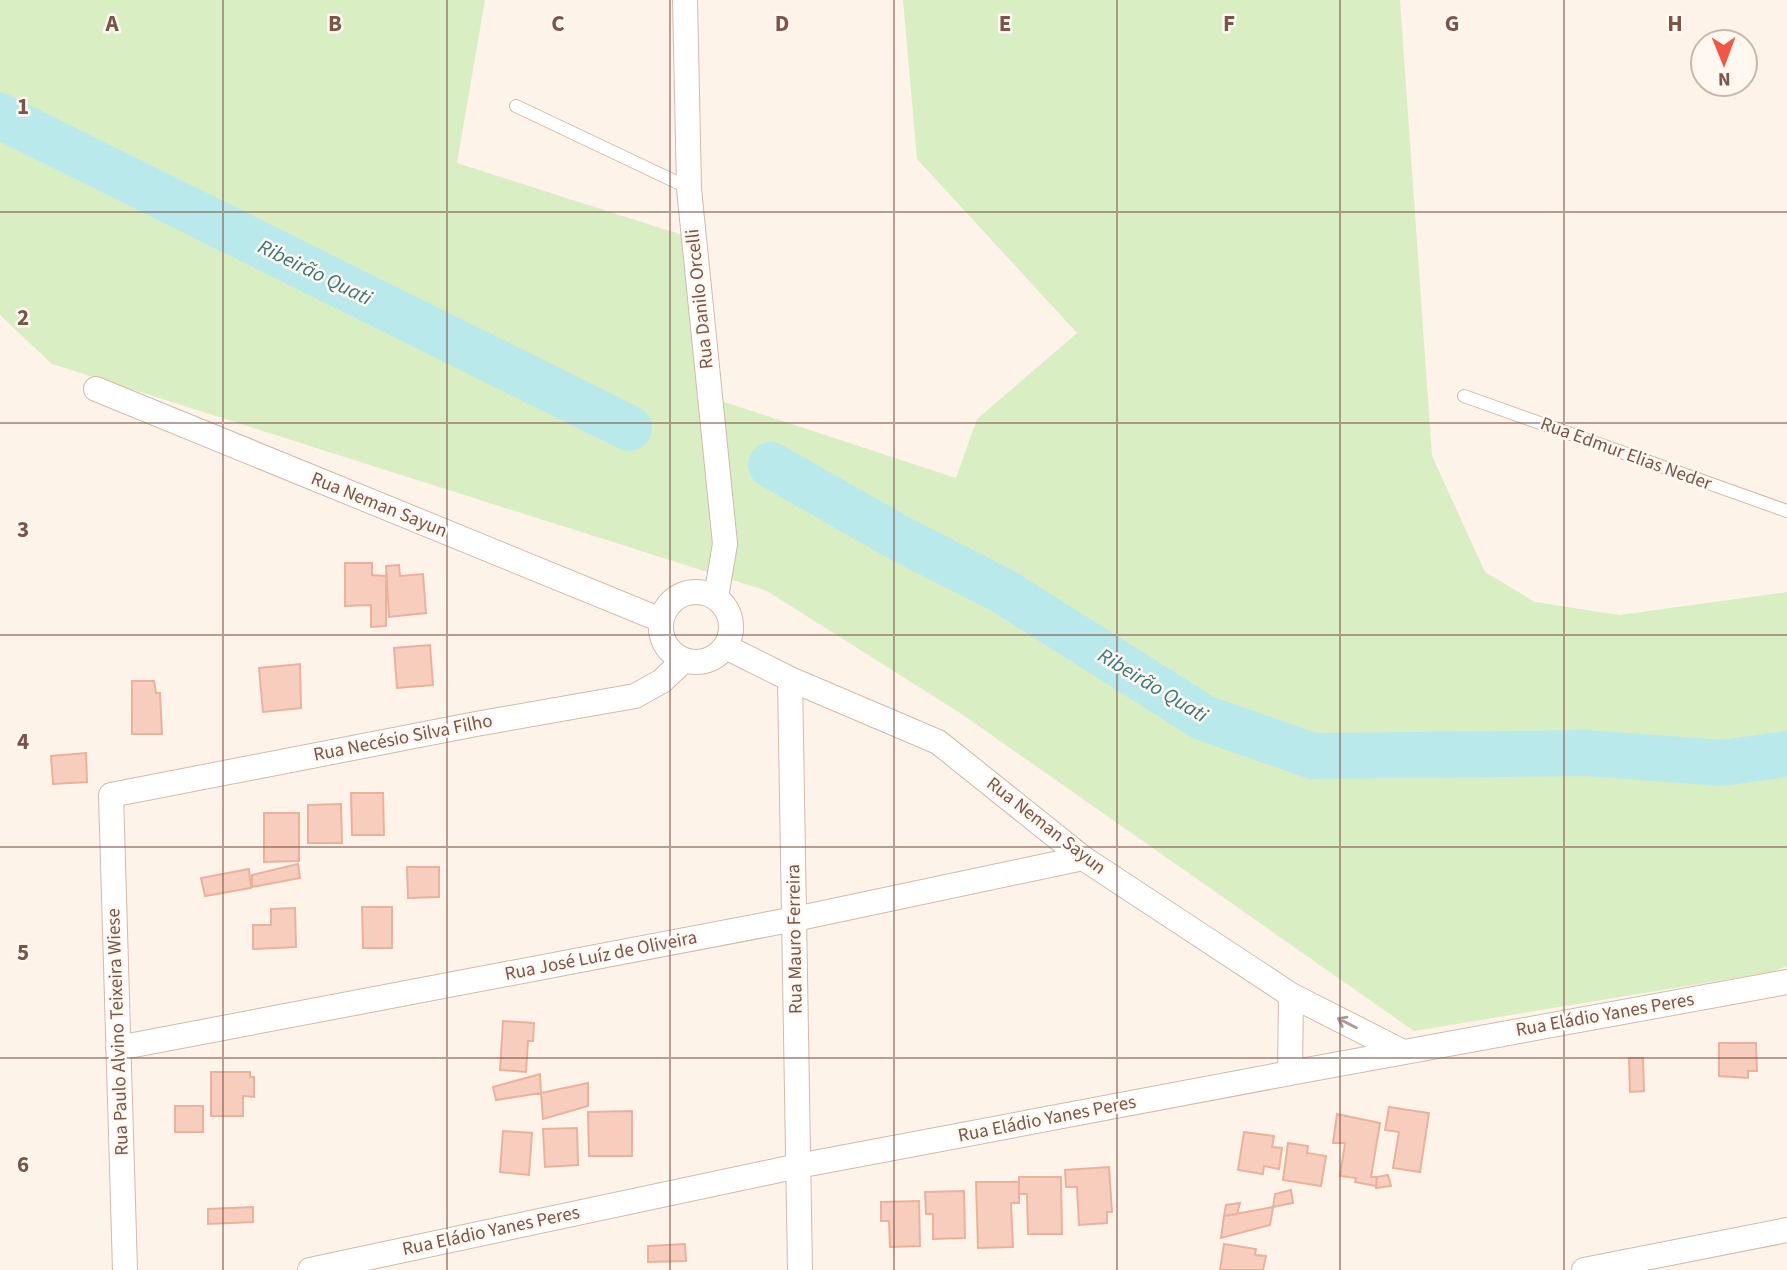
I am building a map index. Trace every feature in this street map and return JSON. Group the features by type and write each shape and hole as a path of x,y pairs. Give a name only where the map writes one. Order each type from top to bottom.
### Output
{"street":[{"name":"Rua Danilo Orcelli","path":"685,0 689,188 725,544 716,597"},
{"name":"Rua Neman Sayun","path":"96,389 661,620"},
{"path":"694,592 716,597 730,615 731,637 726,647 710,660 700,663 684,660 670,652 661,632 661,620 665,610 673,601 694,592"},
{"path":"726,647 790,679"},
{"name":"Rua Necésio Silva Filho","path":"111,795 635,696 662,681 684,660"},
{"name":"Rua Neman Sayun","path":"790,679 938,742 1083,858 1291,995 1403,1052"},
{"name":"Rua Mauro Ferreira","path":"790,679 800,1270"},
{"name":"Rua Paulo Alvino Teixeira Wiese","path":"111,795 125,1270"},
{"name":"Rua José Luíz de Oliveira","path":"118,1048 795,919 1083,858"},
{"name":"Rua Eládio Yanes Peres","path":"310,1270 798,1166 1787,982"},
{"path":"1290,1073 1291,995"},
{"path":"1584,1270 1787,1230"}],"lane":[{"path":"516,106 689,188"},
{"name":"Rua Edmur Elias Neder","path":"1464,396 1787,511"}],"green space":[{"path":"0,0 485,0 457,163 701,241 697,393 956,478 977,419 1077,333 917,159 903,0 1400,0 1432,456 1485,572 1535,602 1619,615 1787,592 1787,966 1772,972 1414,1031 960,713 767,591 52,364 0,315"}],"building":[{"path":"345,563 372,563 372,575 386,576 386,626 371,627 371,605 345,606"},
{"path":"399,565 400,576 423,574 426,613 389,617 386,566"},
{"path":"430,645 433,685 397,688 394,648"},
{"path":"300,664 301,708 263,712 259,668"},
{"path":"132,681 154,681 156,693 160,693 162,734 132,734"},
{"path":"86,753 87,782 53,784 51,756"},
{"path":"351,793 383,793 384,835 352,835"},
{"path":"341,804 342,843 308,843 308,805"},
{"path":"264,813 299,813 299,861 264,862"},
{"path":"298,864 300,878 252,887 252,875"},
{"path":"407,867 439,867 439,897 408,898"},
{"path":"249,869 251,888 205,896 201,878"},
{"path":"362,907 392,907 392,948 363,948"},
{"path":"295,908 296,947 253,949 253,925 271,925 271,909"},
{"path":"503,1021 534,1023 533,1041 528,1041 526,1072 500,1070"},
{"path":"1719,1043 1756,1043 1757,1071 1748,1071 1748,1078 1719,1076"},
{"path":"1629,1058 1643,1058 1644,1091 1630,1092"},
{"path":"211,1072 250,1072 250,1077 254,1077 254,1097 243,1096 243,1116 211,1116"},
{"path":"540,1074 541,1093 496,1100 493,1087"},
{"path":"588,1083 588,1106 543,1119 541,1093"},
{"path":"175,1106 203,1106 203,1132 175,1132"},
{"path":"1389,1107 1429,1113 1420,1172 1393,1168 1399,1132 1385,1130"},
{"path":"632,1111 632,1156 589,1156 588,1112"},
{"path":"1337,1114 1380,1123 1371,1177 1377,1177 1376,1186 1355,1182 1356,1178 1340,1176 1345,1143 1333,1143"},
{"path":"577,1128 578,1165 545,1167 543,1129"},
{"path":"503,1131 532,1133 529,1175 500,1172"},
{"path":"1244,1132 1274,1136 1272,1147 1282,1148 1279,1169 1264,1166 1263,1174 1238,1170"},
{"path":"1288,1143 1308,1146 1307,1153 1326,1156 1321,1186 1283,1180"},
{"path":"1109,1167 1112,1212 1107,1212 1107,1223 1079,1225 1077,1187 1066,1187 1065,1170"},
{"path":"1388,1175 1391,1186 1376,1188 1377,1177"},
{"path":"1019,1177 1061,1177 1062,1234 1028,1234 1027,1194 1019,1194"},
{"path":"976,1182 1019,1182 1019,1203 1011,1203 1013,1247 978,1248"},
{"path":"1291,1190 1293,1203 1273,1207 1275,1194"},
{"path":"964,1191 965,1238 933,1239 933,1214 926,1214 925,1192"},
{"path":"919,1201 920,1246 890,1247 889,1221 881,1221 881,1202"},
{"path":"1240,1203 1237,1214 1224,1216 1226,1205"},
{"path":"253,1207 253,1222 208,1224 208,1209"},
{"path":"1273,1207 1270,1225 1221,1238 1224,1216"},
{"path":"685,1244 686,1261 648,1262 648,1246"},
{"path":"1224,1244 1256,1249 1255,1255 1266,1256 1263,1270 1220,1270"}],"waterway":[{"name":"Ribeirão Quati","path":"0,116 629,428"},
{"name":"Ribeirão Quati","path":"771,465 901,539 1003,591 1204,718 1313,756 1587,753 1722,763 1787,754"}]}
